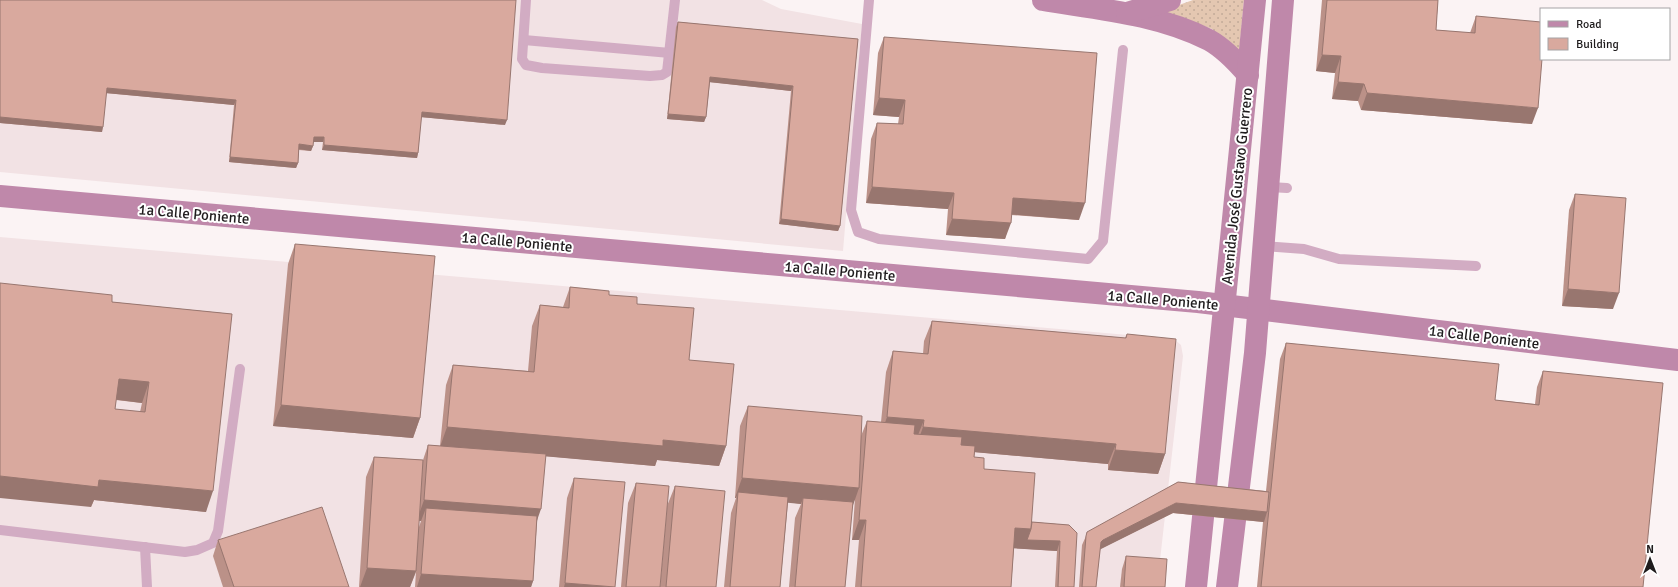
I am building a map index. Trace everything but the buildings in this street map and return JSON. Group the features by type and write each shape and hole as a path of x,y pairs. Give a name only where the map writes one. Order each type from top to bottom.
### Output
{"street":[{"path":"1043,0 1127,13 1171,25 1210,41 1230,56 1248,75"},
{"path":"1127,13 1170,0"},
{"name":"Avenida José Gustavo Guerrero","path":"1196,587 1255,0"},
{"name":"Avenida José Gustavo Guerrero","path":"1227,587 1259,309 1264,246 1278,188 1283,0"},
{"name":"1a Calle Poniente","path":"0,196 1224,305 1678,360"}],"lane":[{"path":"526,0 522,59 526,65 542,68 650,76 662,75 668,72 675,0"},
{"path":"868,0 851,210 858,232 879,239 1088,259 1103,241 1123,50"},
{"path":"524,40 670,53"},
{"path":"1264,246 1304,249 1339,259 1476,266"},
{"path":"0,530 185,552 197,550 212,543 218,531 240,370"},
{"path":"145,547 146,587"}],"shaded area":[{"path":"0,0 762,0 781,9 862,24 843,251 0,172"},
{"path":"1193,0 1244,0 1239,53 1212,29 1193,22 1173,19 1165,10"},
{"path":"0,237 1174,339 1181,345 1183,356 1157,587 0,587"}]}
